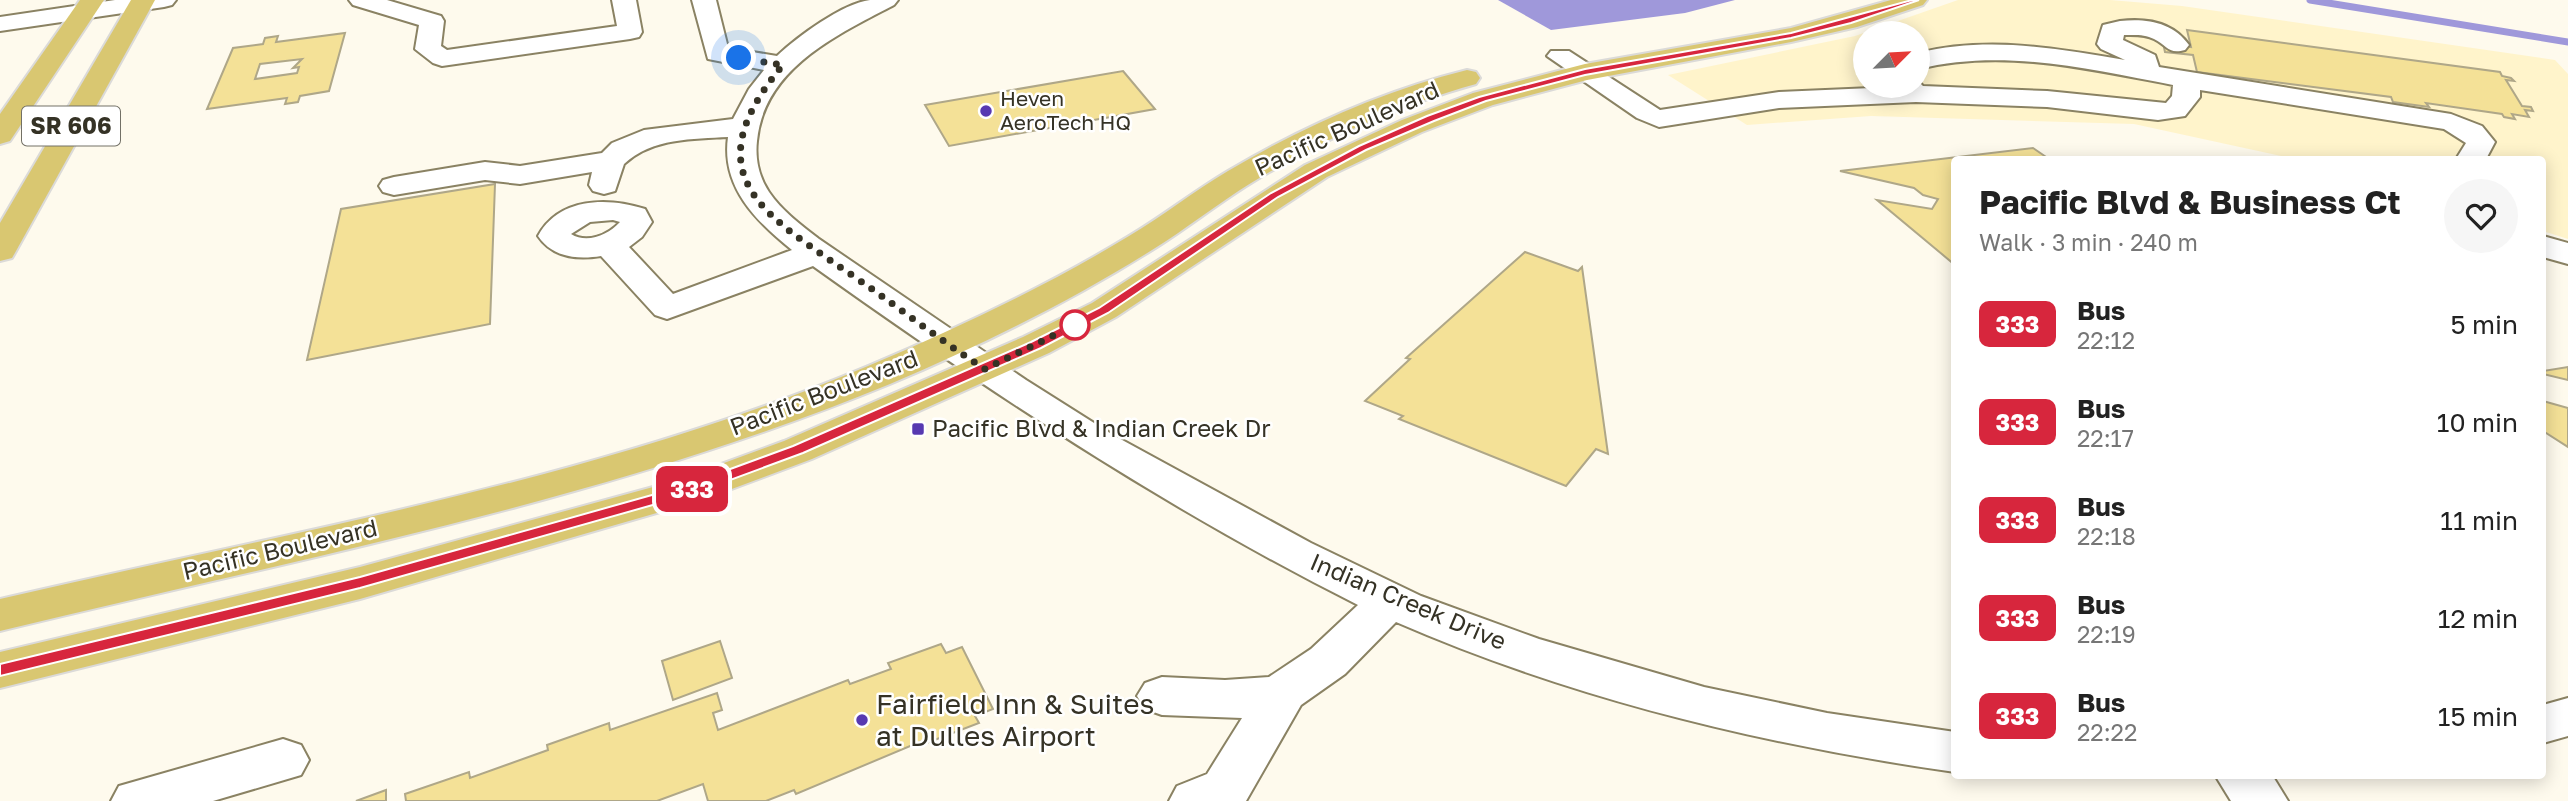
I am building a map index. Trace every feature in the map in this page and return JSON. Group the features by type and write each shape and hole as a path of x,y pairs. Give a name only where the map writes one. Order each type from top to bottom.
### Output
{"main road":[{"name":"Pacific Boulevard","path":"0,670 374,579 690,490 798,450 985,369 1104,310 1275,195 1363,148 1572,64 1846,0"},
{"name":"Pacific Boulevard","path":"0,615 558,483 699,441 798,406 948,345 1009,316 1151,238 1241,177 1332,130 1457,81 1791,35 1915,0"},
{"name":"SR 606","path":"0,251 149,2"},
{"name":"SR 606","path":"0,135 87,7"}],"street":[{"path":"362,0 432,22 428,49 442,58 630,32 624,0"},
{"path":"704,0 717,54 783,65"},
{"path":"394,186 485,171 520,175 611,160 623,149 661,135 743,127 762,90 803,46 828,29 884,0"},
{"path":"0,24 87,7 149,2"},
{"path":"1930,81 2053,68 2147,66 2165,59 2176,49 2166,35 2150,30 2112,30 2110,44 2147,66 2187,86"},
{"path":"1930,58 1971,51 2053,68 2451,122 2472,132 2482,142 2473,156"},
{"path":"1572,64 1653,115 1853,91"},
{"path":"1930,85 2158,112 2175,110 2187,86"},
{"name":"Indian Creek Drive","path":"743,127 743,169 755,200 787,231 948,345 1055,416 1144,470 1301,556 1390,600 1457,629 1669,697 1759,721 1854,740 1951,752"},
{"path":"598,211 611,160"},
{"path":"598,211 627,212 636,222 629,233 607,243 568,247 558,242 554,236 560,226 570,219 598,211"},
{"path":"607,243 667,308 819,252"},
{"path":"2546,247 2568,254"},
{"path":"1162,696 1239,699 1283,692 1321,670 1390,600"},
{"path":"1196,801 1226,789 1283,692"},
{"path":"138,801 188,794 283,760"},
{"path":"2244,779 2261,801"}],"shaded area":[{"path":"1498,0 1735,0 1685,13 1551,30"},
{"path":"1958,0 2110,0 2182,6 2555,60 2568,74 2568,239 2546,232 2546,156 2281,156 2134,124 1871,116 1747,125 1668,75 1853,36 1853,98 1930,98 1930,21 1898,21"}],"building":[{"path":"2187,30 2500,72 2502,76 2514,81 2506,80 2522,106 2531,107 2533,111 2525,110 2529,117 2512,114 2515,119 2502,114 2426,103 2429,107 2393,102 2391,97 2197,72 2193,55 2165,52 2163,43 2191,47"},
{"path":"345,33 329,91 300,96 298,102 285,104 287,98 207,109 233,48 263,44 265,38 278,36 276,42","holes":["302,59 293,68 299,67 297,73 255,79 260,64"]},
{"path":"1123,71 1155,109 949,146 925,105"},
{"path":"2033,148 2045,156 1966,156"},
{"path":"1951,158 1951,262 1877,200 1932,209 1938,199 1923,195 1914,188 1840,171"},
{"path":"495,184 490,324 307,360 341,209"},
{"path":"1525,252 1578,271 1582,267 1608,454 1596,449 1566,486 1399,419 1403,416 1365,401 1410,359 1406,358"},
{"path":"2568,367 2568,380 2546,375 2546,371"},
{"path":"2546,402 2568,408 2568,447 2546,433"},
{"path":"720,641 732,678 673,700 662,661"},
{"name":"Fairfield Inn & Suites at Dulles Airport","path":"941,644 946,653 962,647 993,709 975,716 979,723 924,744 922,741 796,794 794,790 766,801 708,801 703,784 657,801 406,801 405,794 469,772 470,778 548,750 547,745 609,723 610,730 717,693 722,710 713,713 718,730 848,680 850,684 891,669 888,663"},
{"path":"386,790 386,801 356,801"}],"waterway":[{"path":"2310,0 2568,42"}],"bus line":[{"name":"333","path":"0,670 360,583 690,490 798,450 1036,345 1104,310 1275,195 1316,171 1431,118 1483,99 1585,72 1791,35 1848,22 1914,0"}],"place":[{"name":"Heven AeroTech HQ","path":"986,111"},
{"name":"Pacific Blvd & Indian Creek Dr","path":"918,429"},
{"name":"Fairfield Inn & Suites at Dulles Airport","path":"862,720"}],"route":[{"path":"739,58 783,65 752,107 743,127 742,142 743,169 755,200 787,231 985,369 1081,322 1075,325"}]}
